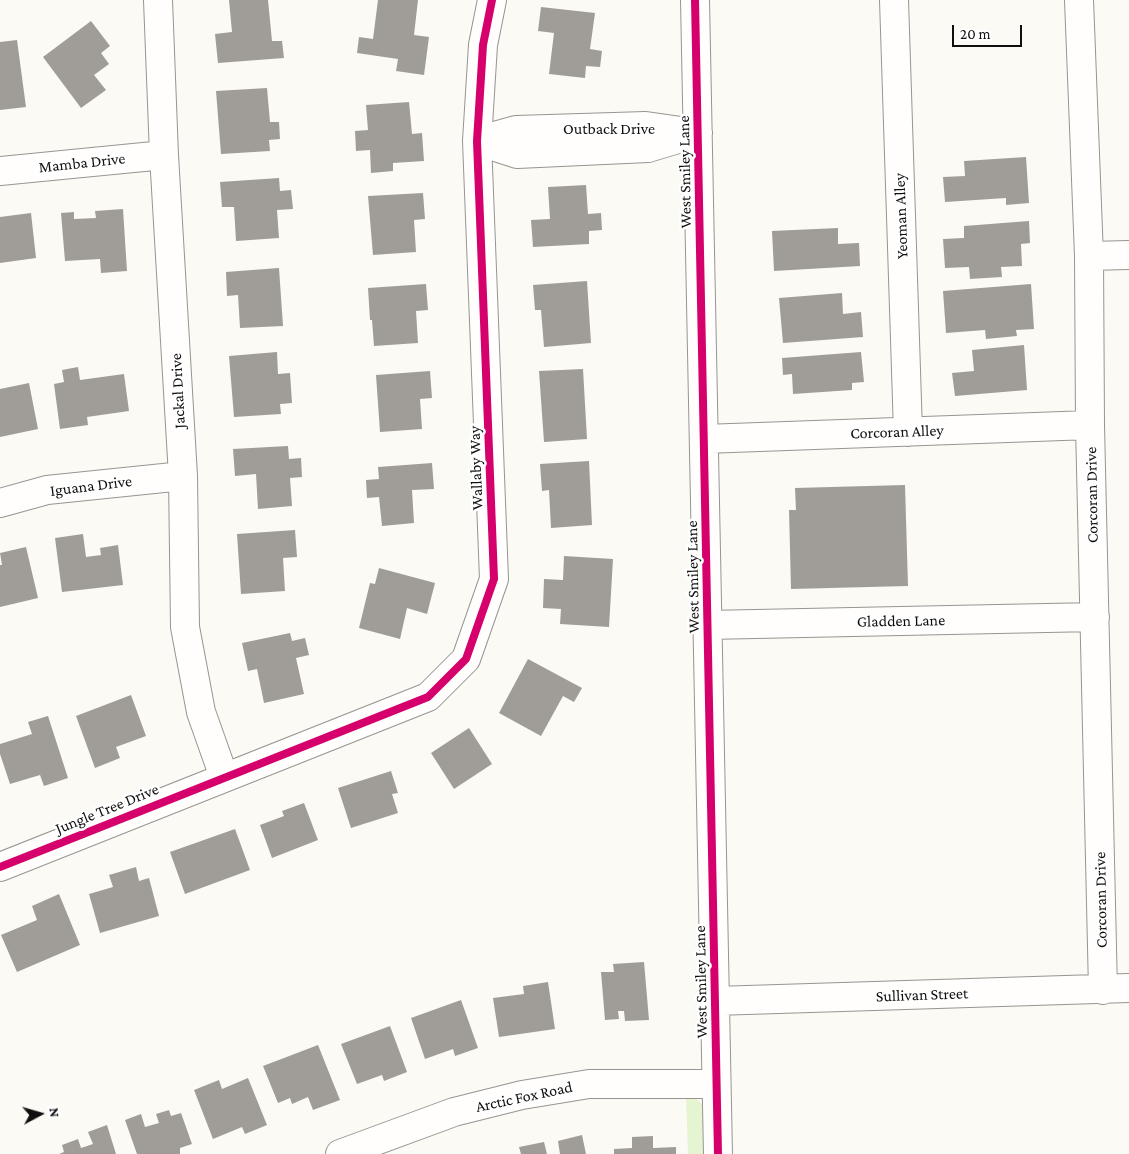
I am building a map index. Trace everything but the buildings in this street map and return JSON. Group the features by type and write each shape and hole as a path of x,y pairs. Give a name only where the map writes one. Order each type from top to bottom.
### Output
{"street":[{"name":"Jackal Drive","path":"158,0 164,155 183,476 186,627 201,712 224,777"},
{"name":"Wallaby Way","path":"224,777 428,697 466,659 494,579 477,141 483,45 492,0"},
{"name":"West Smiley Lane","path":"695,0 718,1154"},
{"name":"Yeoman Alley","path":"894,0 908,432"},
{"name":"Corcoran Drive","path":"1079,0 1089,256 1090,425 1095,617 1116,989"},
{"name":"Outback Drive","path":"477,141 517,154 648,148 698,134"},
{"name":"Mamba Drive","path":"0,171 164,155"},
{"path":"1089,256 1129,255"},
{"name":"Corcoran Alley","path":"704,440 1090,425"},
{"name":"Iguana Drive","path":"0,503 47,490 183,476"},
{"name":"Gladden Lane","path":"708,625 1095,617"},
{"name":"Jungle Tree Drive","path":"0,867 224,777"},
{"name":"Sullivan Street","path":"715,1001 1116,989"},
{"name":"Arctic Fox Road","path":"340,1154 454,1112 522,1095 590,1084 716,1084"}],"green space":[{"path":"686,1095 695,1099 706,1110 710,1127 711,1154 688,1154"}],"cycle path":[{"path":"0,867 428,697 466,659 494,579 477,141 483,45 492,0"},
{"path":"695,0 718,1154"}]}
